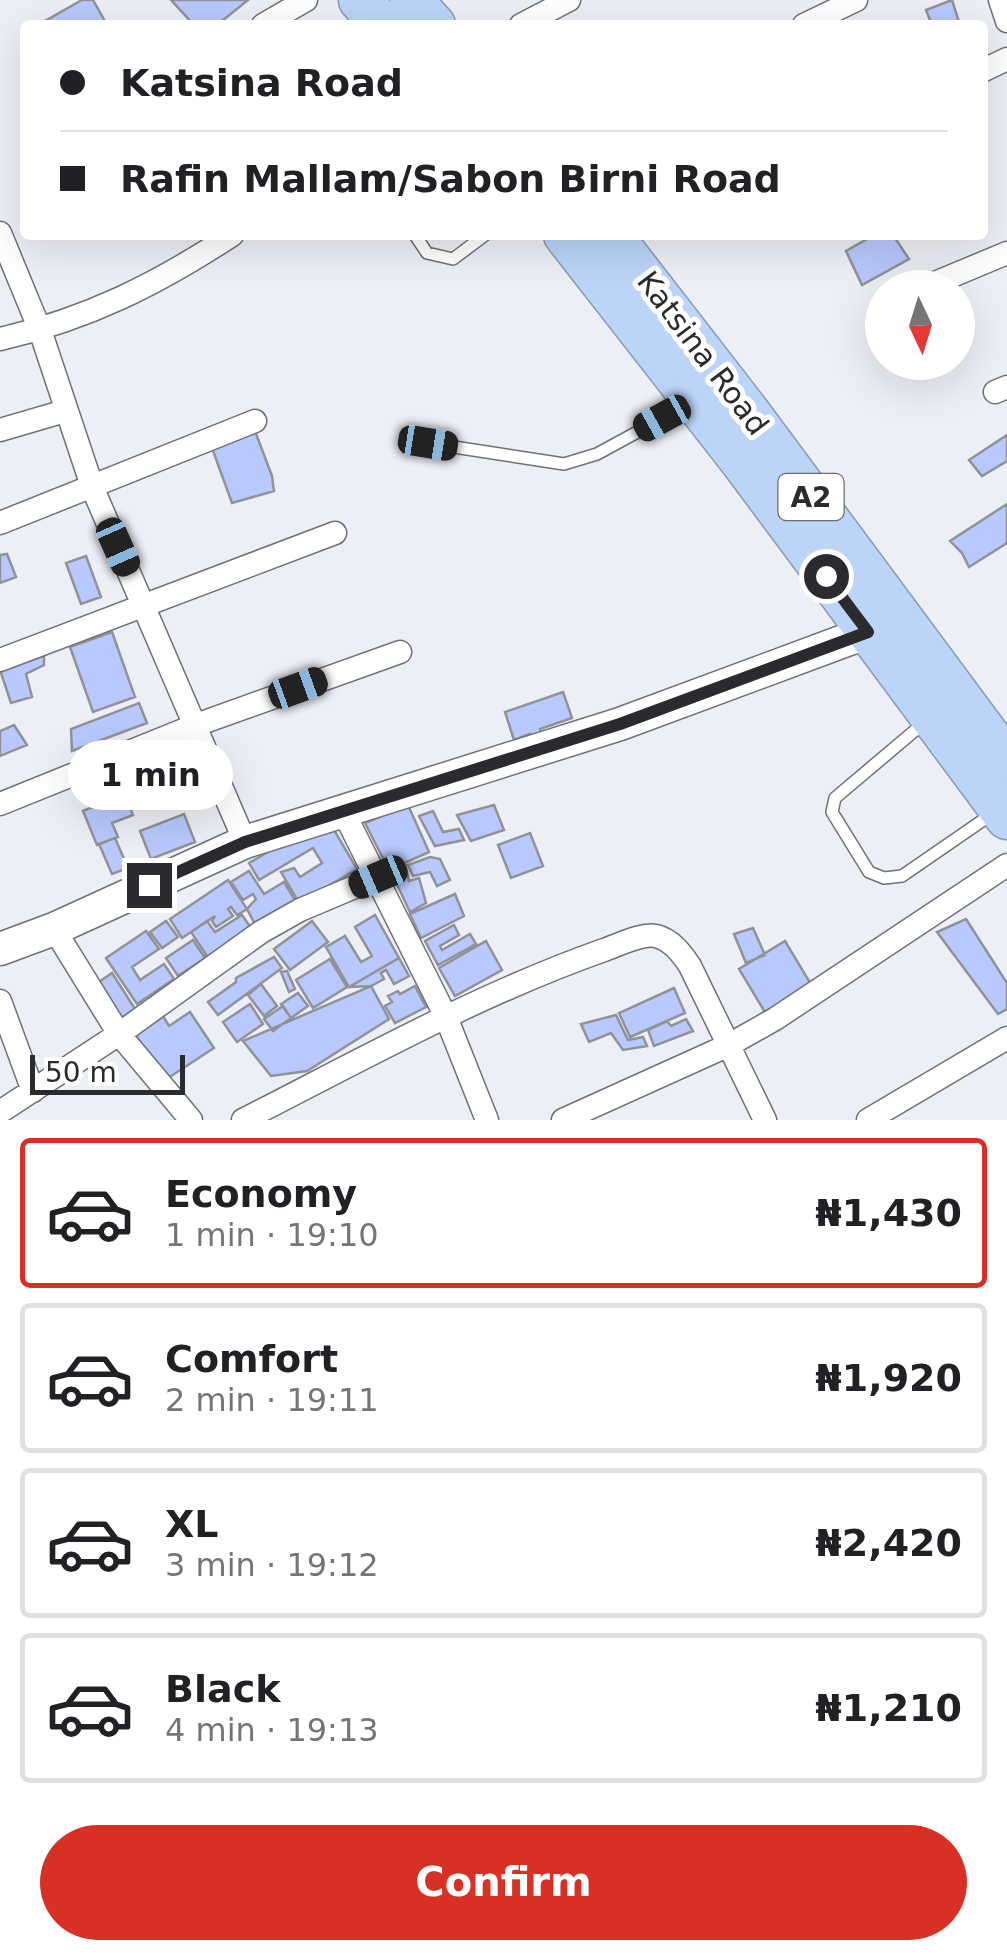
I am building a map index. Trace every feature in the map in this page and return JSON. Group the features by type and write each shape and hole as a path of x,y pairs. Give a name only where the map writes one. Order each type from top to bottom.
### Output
{"highway":[{"path":"360,0 378,20"},
{"path":"411,0 429,20"},
{"name":"Katsina Road","path":"569,240 695,400 1004,814"},
{"name":"Katsina Road","path":"616,240 1007,761"}],"street":[{"path":"272,20 306,0"},
{"path":"531,20 569,0"},
{"path":"814,20 856,0"},
{"path":"1000,0 1007,21"},
{"path":"0,233 40,330 93,489 245,842"},
{"path":"0,339 40,330 154,285 224,240"},
{"path":"966,270 1007,253"},
{"path":"0,430 64,411"},
{"path":"0,524 255,422"},
{"path":"0,660 335,533"},
{"path":"0,950 245,842 620,724 868,632"},
{"path":"0,804 196,724 400,652"},
{"path":"342,810 446,1017 487,1120"},
{"path":"562,1120 729,1045 791,1009 1007,864"},
{"path":"0,1112 119,1034 261,932 300,910 378,877"},
{"path":"54,929 119,1034 192,1120"},
{"path":"243,1120 446,1017 576,960 630,940 656,936 678,948 765,1120"},
{"path":"0,1002 33,1091"},
{"path":"868,1120 1007,1038"}],"lane":[{"path":"418,240 427,253 453,259 478,240"},
{"path":"428,443 564,464 597,454 695,400"},
{"path":"930,718 835,798 832,812 869,872 884,878 902,876 1004,814"}],"building":[{"path":"82,0 93,0 104,20 47,20"},
{"path":"171,0 248,0 223,20 189,20"},
{"path":"952,0 958,20 930,20 926,10"},
{"path":"865,240 896,240 909,259 889,270 865,270 862,285 846,251"},
{"path":"255,431 274,491 232,503 212,448"},
{"path":"1007,435 1007,461 982,476 969,460"},
{"path":"1007,504 1007,543 969,567 950,541"},
{"path":"7,554 16,577 0,583 0,555"},
{"path":"86,556 101,597 81,604 66,563"},
{"path":"112,632 135,697 93,712 70,647"},
{"path":"44,656 44,665 26,674 32,697 11,703 0,670"},
{"path":"563,692 572,718 540,729 543,739 532,742 530,734 514,740 505,712"},
{"path":"139,703 147,723 72,751 71,729"},
{"path":"14,725 27,745 0,756 0,731"},
{"path":"157,761 168,789 135,801 124,775"},
{"path":"125,794 133,815 112,823 118,837 97,845 83,811"},
{"path":"408,805 429,852 389,870 365,823"},
{"path":"494,805 504,830 471,841 457,815"},
{"path":"433,811 443,832 459,829 464,840 435,846 419,816"},
{"path":"184,814 195,842 151,859 140,831"},
{"path":"327,818 357,869 299,903 281,872 294,868 300,877 322,863 313,848 259,880 249,863"},
{"path":"530,833 543,866 511,878 498,845"},
{"path":"115,838 128,868 112,874 99,844"},
{"path":"430,857 440,859 450,880 437,886 430,872 413,876 408,865"},
{"path":"405,863 409,881 419,878 426,903 410,912 391,872"},
{"path":"249,871 264,894 284,882 298,905 258,930 247,909 256,899 253,894 243,900 231,882"},
{"path":"228,880 247,909 237,915 231,907 228,909 233,916 216,927 212,921 215,916 182,938 170,919"},
{"path":"455,894 464,916 421,938 410,914"},
{"path":"242,915 253,931 209,959 191,932 207,921 215,932"},
{"path":"375,915 399,958 349,987 326,947 345,936 361,962 372,956 355,927"},
{"path":"966,919 1007,983 1007,1009 998,1014 937,932"},
{"path":"166,921 178,937 162,948 150,932"},
{"path":"312,921 328,942 290,970 274,949"},
{"path":"454,925 459,935 440,946 442,950 470,934 476,944 438,965 425,941"},
{"path":"753,928 765,955 746,963 734,934"},
{"path":"146,931 159,949 132,967 140,980 164,964 174,979 137,1004 106,958"},
{"path":"193,940 205,958 178,976 166,958"},
{"path":"486,941 502,970 455,996 439,968"},
{"path":"785,941 812,986 766,1014 739,969"},
{"path":"274,957 282,968 218,1015 208,1002 236,982 236,978"},
{"path":"399,958 409,976 394,984 386,970 381,973 384,979 371,986 349,987"},
{"path":"330,959 347,987 313,1008 296,980"},
{"path":"287,971 295,989 289,992 281,972"},
{"path":"112,973 135,1009 120,1019 96,984"},
{"path":"261,984 277,1006 264,1016 248,995"},
{"path":"371,986 389,1019 307,1071 271,1076 243,1041"},
{"path":"415,986 426,1007 395,1023 385,1006 392,1002 388,996"},
{"path":"674,988 685,1013 630,1037 619,1013"},
{"path":"298,993 308,1006 291,1018 281,1004"},
{"path":"250,1004 263,1024 237,1042 223,1022"},
{"path":"283,1006 291,1018 273,1031 264,1019"},
{"path":"190,1012 214,1048 165,1080 135,1034 163,1016 169,1026"},
{"path":"616,1015 628,1040 643,1037 647,1046 623,1050 611,1033 589,1042 581,1024"},
{"path":"686,1019 693,1031 654,1046 648,1030 667,1021 671,1026"}],"route":[{"path":"149,885 245,842 620,724 868,632 826,576"}]}
